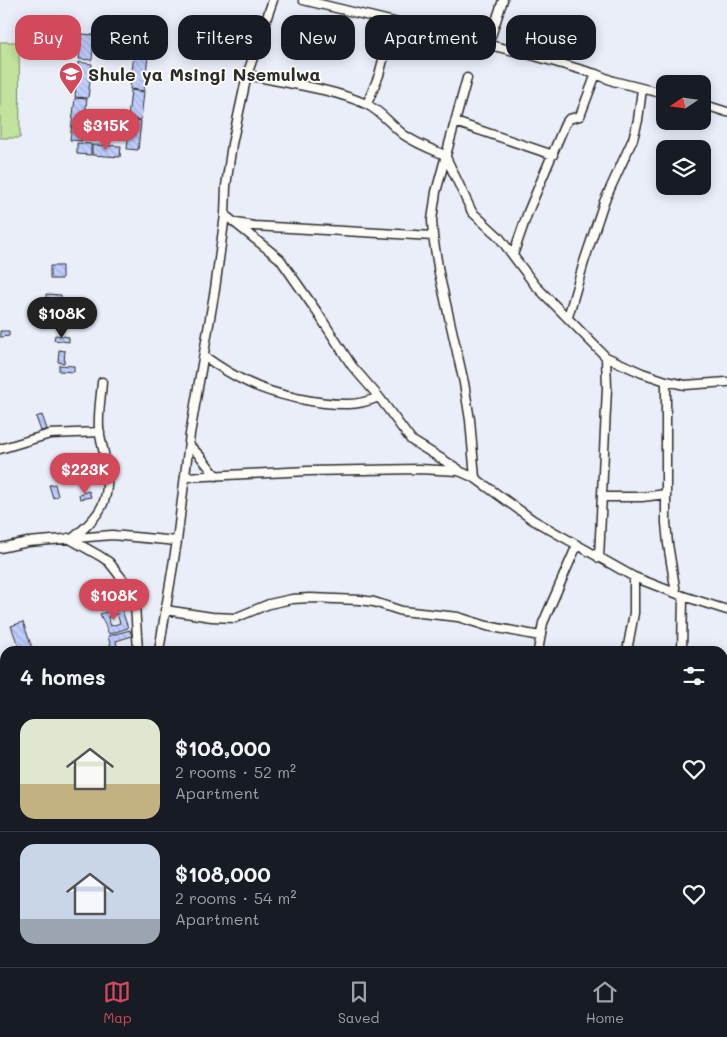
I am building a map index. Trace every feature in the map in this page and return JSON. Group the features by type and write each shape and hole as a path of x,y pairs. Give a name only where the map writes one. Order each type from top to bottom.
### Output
{"street":[{"path":"160,646 226,215 226,186 232,144 247,75 273,0"},
{"path":"303,0 365,15"},
{"path":"496,21 503,0"},
{"path":"496,47 549,60 613,81 656,92"},
{"path":"367,104 383,60"},
{"path":"513,255 528,212 567,120 579,117 596,74"},
{"path":"247,75 337,95 367,104 417,143 445,155 472,212 491,229 535,284 606,357 666,382 685,385 727,382"},
{"path":"467,78 445,155 436,192 432,220 433,236 447,312 464,383 470,420 475,478"},
{"path":"568,317 604,202 633,139 638,120 642,89"},
{"path":"711,107 727,112"},
{"path":"455,122 553,155"},
{"path":"226,215 280,259 352,366 412,440 459,471 475,478 533,520 634,577 727,610"},
{"path":"234,222 254,226 433,236"},
{"path":"204,356 228,373 248,383 262,389 283,394 315,401 348,404 365,402 378,397"},
{"path":"599,558 607,388 606,357"},
{"path":"70,538 92,520 104,504 108,493 107,472 100,432 102,382"},
{"path":"666,382 668,544 680,594 682,646"},
{"path":"0,449 50,434 100,432"},
{"path":"189,446 216,476"},
{"path":"186,478 316,471 419,469 459,471"},
{"path":"602,497 666,494"},
{"path":"0,548 28,542 112,535 177,541"},
{"path":"70,538 104,559 130,589 135,606 138,646"},
{"path":"539,646 548,610 560,587 577,545"},
{"path":"628,646 635,599 634,577"},
{"path":"165,610 212,617 235,618 269,604 292,599 360,600 374,602 390,608 458,617 487,626 540,636"}],"green space":[{"path":"0,42 15,42 15,60 19,60 20,138 0,138"}],"building":[{"path":"82,34 91,35 91,60 81,59"},
{"path":"133,60 148,60 144,91 130,89"},
{"path":"78,62 92,64 88,98 75,97"},
{"path":"131,90 144,92 141,120 128,118"},
{"path":"75,98 87,99 82,141 70,140"},
{"path":"130,120 141,121 138,150 127,149"},
{"path":"77,143 91,144 91,155 77,154"},
{"path":"92,145 121,146 120,157 92,155"},
{"path":"50,266 62,266 62,279 50,279"},
{"path":"46,294 61,295 61,300 46,299"},
{"path":"0,331 9,331 9,336 0,337"},
{"path":"55,335 69,337 69,342 54,340"},
{"path":"59,350 65,351 64,363 58,362"},
{"path":"59,365 74,366 74,372 59,371"},
{"path":"42,415 47,429 41,431 36,417"},
{"path":"61,466 62,480 56,480 55,467"},
{"path":"55,484 58,496 53,498 49,485"},
{"path":"89,491 91,497 80,499 79,494"},
{"path":"121,607 128,628 109,634 100,614","holes":["117,614 120,623 111,626 108,617"]},
{"path":"23,622 31,646 18,646 11,626"},
{"path":"130,630 132,636 116,641 117,646 111,646 108,636"}],"place":[{"name":"Shule ya Msingi Nsemulwa","path":"71,95"}]}
